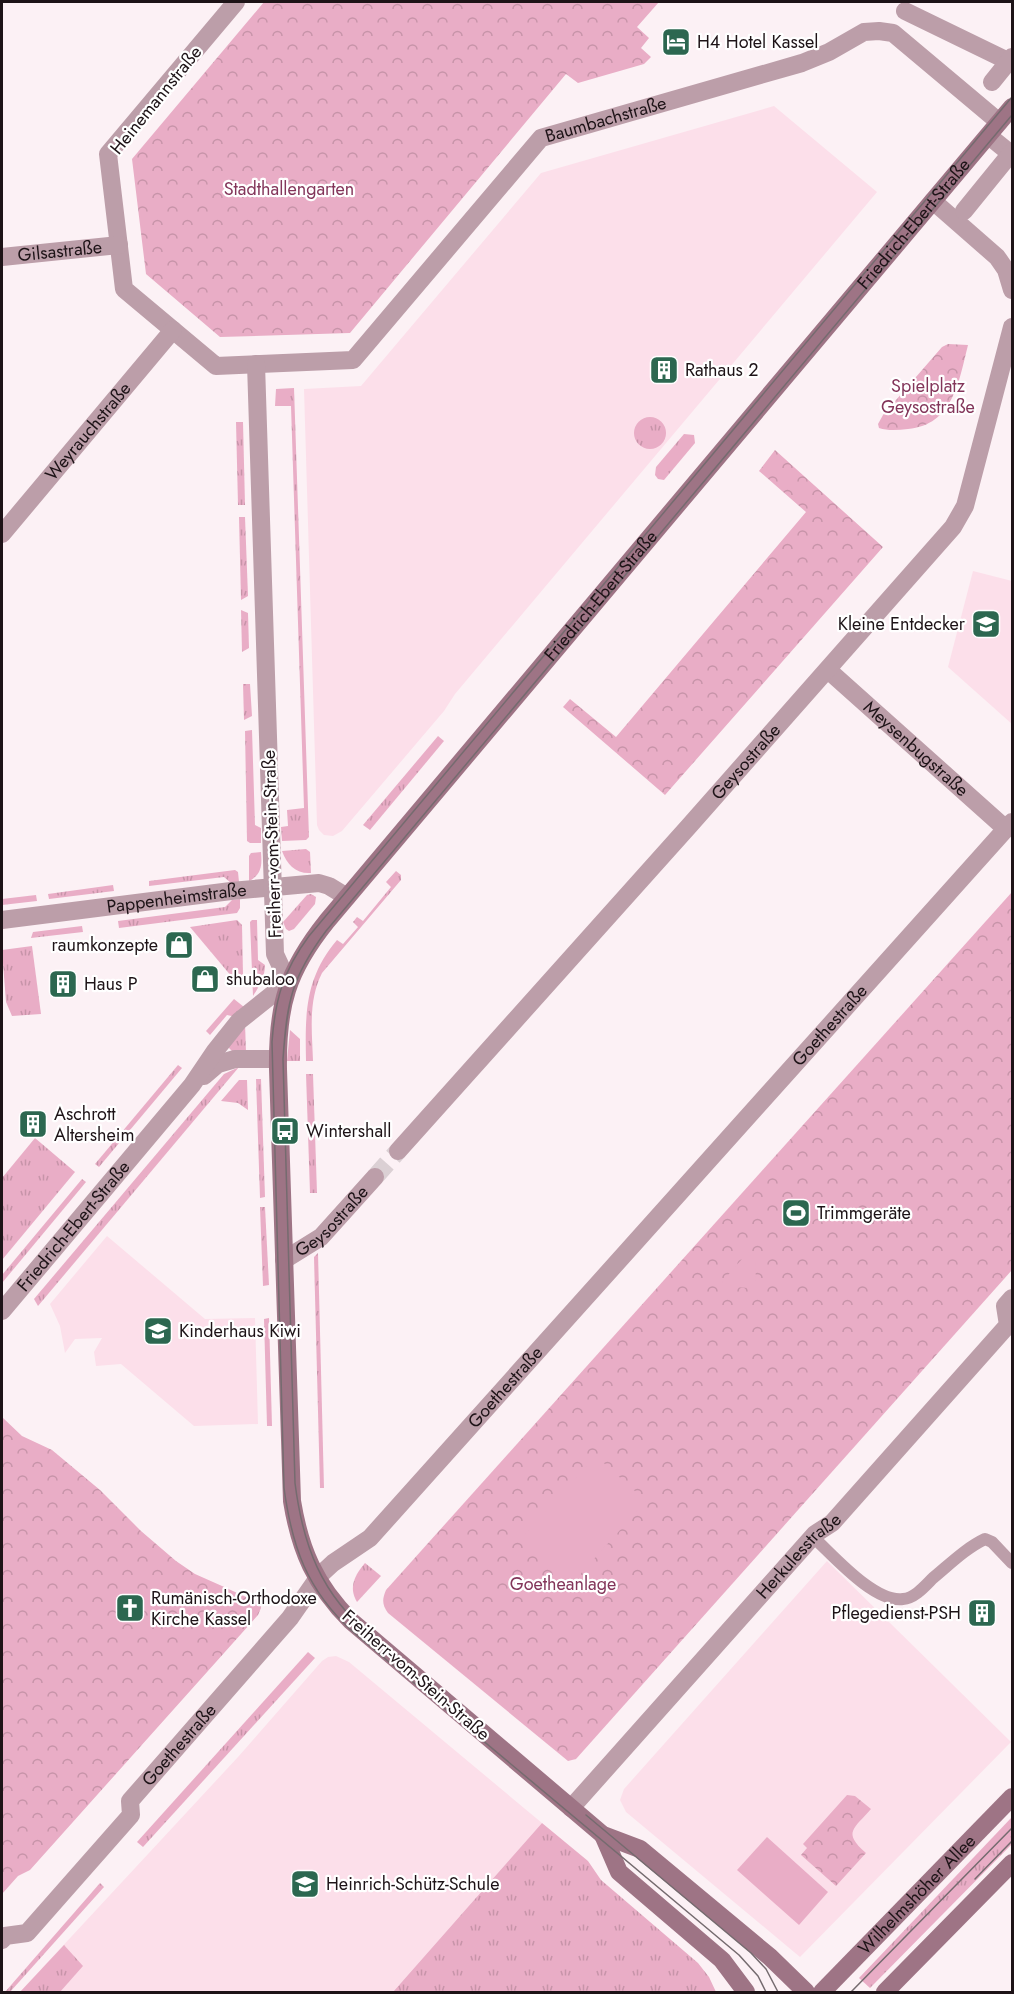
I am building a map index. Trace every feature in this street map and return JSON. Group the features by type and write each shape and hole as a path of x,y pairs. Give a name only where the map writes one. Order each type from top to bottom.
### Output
{"street":[{"name":"Heinemannstraße","path":"173,330 124,289 108,154 236,2"},
{"path":"906,11 1012,60 992,82"},
{"name":"Baumbachstraße","path":"173,330 216,366 353,360 541,138 802,63 839,47 864,32 893,33 999,122"},
{"name":"Friedrich-Ebert-Straße","path":"2,1311 192,1085 239,1021 288,982 305,950 347,897 1012,106"},
{"path":"964,211 1012,153 995,141"},
{"path":"933,201 997,257 1006,270 1012,290"},
{"name":"Gilsastraße","path":"2,257 119,245"},
{"name":"Geysostraße","path":"398,1151 828,670 961,517 1012,327"},
{"name":"Weyrauchstraße","path":"2,534 173,330"},
{"name":"Freiherr-vom-Stein-Straße","path":"256,364 275,954 288,982 280,1016 278,1059 292,1501 300,1539 316,1580 351,1621 603,1835 640,1849 770,1957 806,1992"},
{"name":"Meysenbugstraße","path":"828,670 1009,826"},
{"name":"Goethestraße","path":"2,1940 5,1936 27,1933 131,1815 130,1801 290,1618 316,1580 333,1563 370,1538 1009,826"},
{"name":"Pappenheimstraße","path":"2,920 319,883 347,897"},
{"name":"Friedrich-Ebert-Straße","path":"192,1085 218,1064 235,1059 278,1059"},
{"name":"Geysostraße","path":"284,1260 321,1237 375,1176"},
{"name":"Herkulesstraße","path":"571,1808 813,1537 832,1523 1008,1325 1005,1306 1012,1298"},
{"name":"Wilhelmshöher Allee","path":"822,1992 1012,1797"},
{"name":"Freiherr-vom-Stein-Straße","path":"603,1835 619,1872 722,1960 746,1992"},
{"path":"885,1992 1012,1863"}],"lane":[{"path":"813,1537 867,1587 889,1599 904,1599 916,1593 972,1545 986,1539 992,1542 1012,1563"}],"shaded area":[{"path":"774,106 877,192 342,831 333,836 324,835 317,825 304,389 361,386 541,173"},
{"name":"Kleine Entdecker","path":"973,571 1012,581 1012,724 948,667"},
{"name":"Kinderhaus Kiwi","path":"107,1236 205,1319 255,1318 258,1424 194,1426 121,1364 96,1366 94,1352 102,1338 75,1339 65,1353 60,1326 50,1304"},
{"path":"827,1561 1011,1742 800,1957 626,1812 620,1800 624,1789"},
{"name":"Heinrich-Schütz-Schule","path":"336,1656 349,1662 542,1823 393,1992 20,1992 238,1757 322,1661"}],"green space":[{"name":"Stadthallengarten","path":"264,2 659,2 637,27 649,38 641,48 651,57 644,64 578,83 566,74 350,333 220,337 146,274 132,159"},
{"name":"Spielplatz Geysostraße","path":"948,344 968,345 957,386 944,410 923,426 897,430 879,428 878,424 883,415 942,347"},
{"path":"294,388 309,837 306,840 282,841 281,827 288,826 287,810 304,808 291,406 275,406 276,389"},
{"path":"650,417 662,421 666,433 662,445 650,449 638,445 634,433 638,421"},
{"path":"236,422 243,422 245,505 238,505"},
{"path":"684,434 694,435 695,443 664,480 658,479 655,475 656,467"},
{"path":"775,450 883,547 665,795 563,707 570,699 616,737 806,512 759,471"},
{"path":"239,517 245,517 248,596 241,600"},
{"path":"241,610 248,613 249,648 242,652"},
{"path":"243,684 250,684 252,716 244,720"},
{"path":"252,730 255,825 261,828 261,843 247,841 245,731"},
{"path":"438,736 444,741 370,830 363,825"},
{"path":"306,849 310,852 311,873 293,868 282,851"},
{"path":"261,852 260,869 249,881 249,856 251,853"},
{"path":"235,870 238,872 239,882 231,883 224,877 149,886 149,881"},
{"path":"396,871 401,875 401,880 322,973 313,1005 313,1061 306,1061 309,997 319,968 337,940 343,944 358,927 353,922 357,917 363,921 391,887 386,882"},
{"path":"113,885 114,891 49,899 48,894"},
{"name":"Goetheanlage","path":"1012,892 1012,1270 576,1759 568,1761 388,1613 383,1602 386,1590"},
{"path":"311,894 316,897 315,904 294,929 289,931 283,922 307,895"},
{"path":"36,895 37,901 2,905 2,899"},
{"path":"240,899 240,908 237,913 119,928 118,921 225,907 232,900"},
{"path":"237,920 242,925 243,975 237,983 190,927"},
{"path":"257,920 258,960 265,965 263,978 253,996 250,922"},
{"path":"82,926 83,932 31,938 33,932"},
{"path":"32,946 41,1014 12,1016 6,1002 2,950"},
{"path":"234,999 244,1007 236,1017 227,1015 210,1035 206,1031"},
{"path":"245,1023 246,1052 232,1051 228,1047"},
{"path":"290,1030 300,1039 300,1061 287,1061"},
{"path":"178,1065 182,1068 99,1167 95,1164"},
{"path":"239,1067 38,1306 34,1299 224,1074"},
{"path":"306,1074 313,1074 317,1193 310,1193"},
{"path":"256,1079 261,1079 265,1197 260,1198"},
{"path":"239,1080 247,1080 248,1110 238,1103 221,1101"},
{"path":"35,1138 75,1172 2,1260 2,1178"},
{"path":"82,1179 86,1182 2,1283 2,1275"},
{"name":"Trimmgeräte","path":"799,1194 808,1204 811,1221 803,1231 787,1230 775,1222"},
{"path":"260,1207 265,1207 269,1285 263,1286"},
{"path":"748,1252 755,1262 756,1280 749,1288 734,1287 722,1282"},
{"path":"318,1253 324,1488 320,1488 314,1257"},
{"path":"269,1318 272,1426 267,1426 264,1319"},
{"path":"2,1417 22,1436 52,1450 100,1490 141,1531 176,1561 195,1574 246,1597 260,1600 261,1608 258,1615 30,1870 18,1876 2,1894"},
{"path":"596,1456 646,1501 576,1579 525,1534"},
{"path":"365,1563 381,1576 357,1602 353,1591 354,1581"},
{"path":"308,1652 315,1658 143,1847 137,1842"},
{"path":"847,1795 855,1796 871,1809 853,1831 854,1840 866,1853 836,1886 801,1855 807,1848 803,1844"},
{"path":"1012,1817 1012,1844 870,1988 859,1978"},
{"path":"542,1823 588,1861 601,1880 698,1963 709,1977 716,1992 393,1992"},
{"path":"767,1837 828,1892 799,1925 737,1870"},
{"path":"100,1883 104,1887 10,1992 5,1992"},
{"path":"64,1945 83,1966 60,1992 20,1992"}],"tunnel":[{"path":"375,1177 398,1151"}],"tram line":[{"path":"766,1992 758,1976 739,1955 352,1631 336,1616 324,1600 304,1566 292,1529 284,1488 273,1027 282,986 293,961 309,936 1012,97"},
{"path":"371,1636 339,1603 317,1567 303,1528 295,1483 283,1059 286,1022 298,977 326,931 1012,115"},
{"path":"586,1815 751,1953 766,1969 778,1992"},
{"path":"851,1992 1012,1828"},
{"path":"975,1879 1012,1841"}],"place":[{"name":"H4 Hotel Kassel","path":"676,42"},
{"name":"Rathaus 2","path":"664,370"},
{"name":"Kleine Entdecker","path":"986,624"},
{"name":"raumkonzepte","path":"179,945"},
{"name":"shubaloo","path":"205,979"},
{"name":"Haus P","path":"63,984"},
{"name":"Aschrott Altersheim","path":"33,1124"},
{"name":"Wintershall","path":"285,1131"},
{"name":"Trimmgeräte","path":"796,1213"},
{"name":"Kinderhaus Kiwi","path":"158,1331"},
{"name":"Rumänisch-Orthodoxe Kirche Kassel","path":"130,1608"},
{"name":"Pflegedienst-PSH","path":"982,1613"},
{"name":"Heinrich-Schütz-Schule","path":"305,1884"}]}
